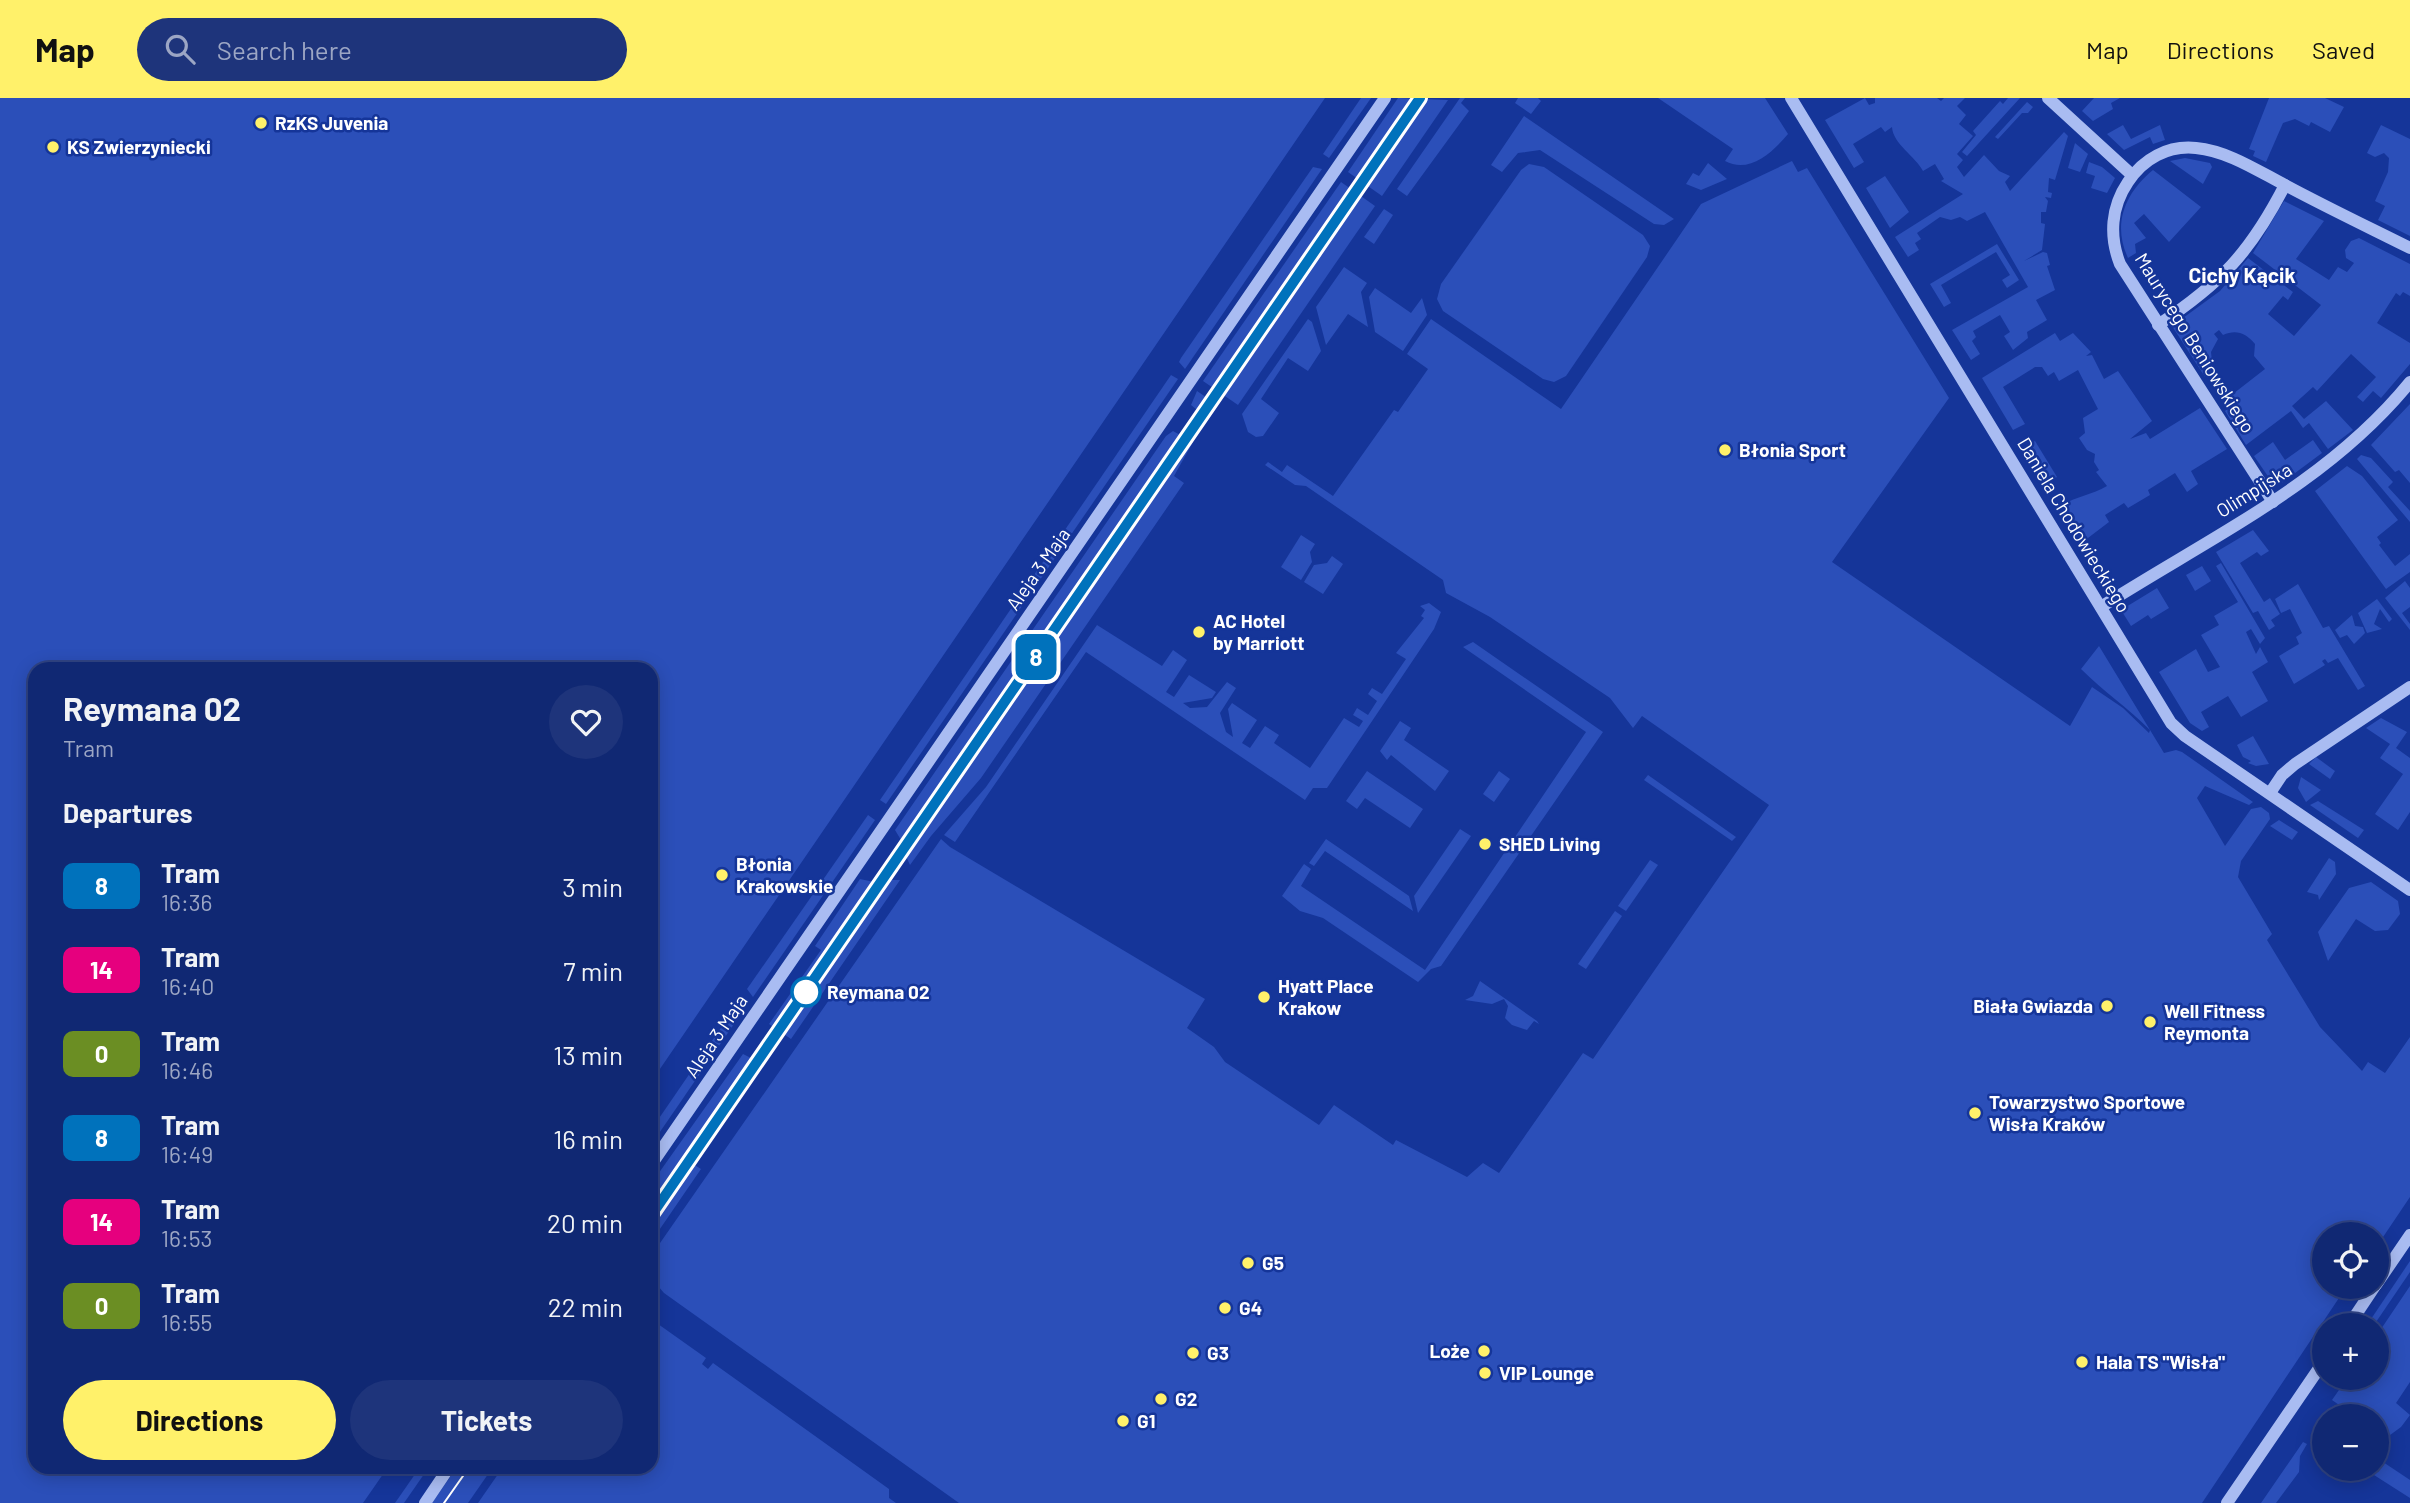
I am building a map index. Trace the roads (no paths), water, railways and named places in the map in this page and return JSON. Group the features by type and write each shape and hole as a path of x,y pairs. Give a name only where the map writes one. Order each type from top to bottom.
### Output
{"street":[{"name":"Aleja 3 Maja","path":"658,1155 1385,98"},
{"name":"Daniela Chodowieckiego","path":"1791,98 2175,728 2410,890"},
{"path":"2048,98 2132,175"},
{"name":"Maurycego Beniowskiego","path":"2273,502 2120,264 2113,236 2115,209 2132,175 2157,154 2194,147 2227,156 2410,248"},
{"path":"2158,324 2214,285 2239,260 2285,186"},
{"name":"Olimpijska","path":"2101,607 2273,502 2344,450 2410,382"},
{"path":"2270,793 2282,775 2299,761 2410,687"},
{"path":"2389,1266 2410,1235"},
{"path":"2227,1503 2312,1379"},
{"path":"425,1503 445,1474"}],"tram line":[{"path":"658,1206 1419,98"},
{"name":"8","path":"658,1206 1420,98"},
{"path":"444,1503 464,1474"}],"place":[{"name":"RzKS Juvenia","path":"261,123"},
{"name":"KS Zwierzyniecki","path":"53,147"},
{"name":"Błonia Sport","path":"1725,450"},
{"name":"AC Hotel by Marriott","path":"1199,632"},
{"name":"SHED Living","path":"1485,844"},
{"name":"Błonia Krakowskie","path":"722,875"},
{"name":"Reymana 02","path":"806,992"},
{"name":"Hyatt Place Krakow","path":"1264,997"},
{"name":"Biała Gwiazda","path":"2107,1006"},
{"name":"Well Fitness Reymonta","path":"2150,1022"},
{"name":"Towarzystwo Sportowe Wisła Kraków","path":"1975,1113"},
{"name":"G5","path":"1248,1263"},
{"name":"G4","path":"1225,1308"},
{"name":"Loże","path":"1484,1351"},
{"name":"G3","path":"1193,1353"},
{"name":"Hala TS \"Wisła\"","path":"2082,1362"},
{"name":"VIP Lounge","path":"1485,1373"},
{"name":"G2","path":"1161,1399"},
{"name":"G1","path":"1123,1421"}],"district":[{"name":"Cichy Kącik","path":"2242,276"}]}
